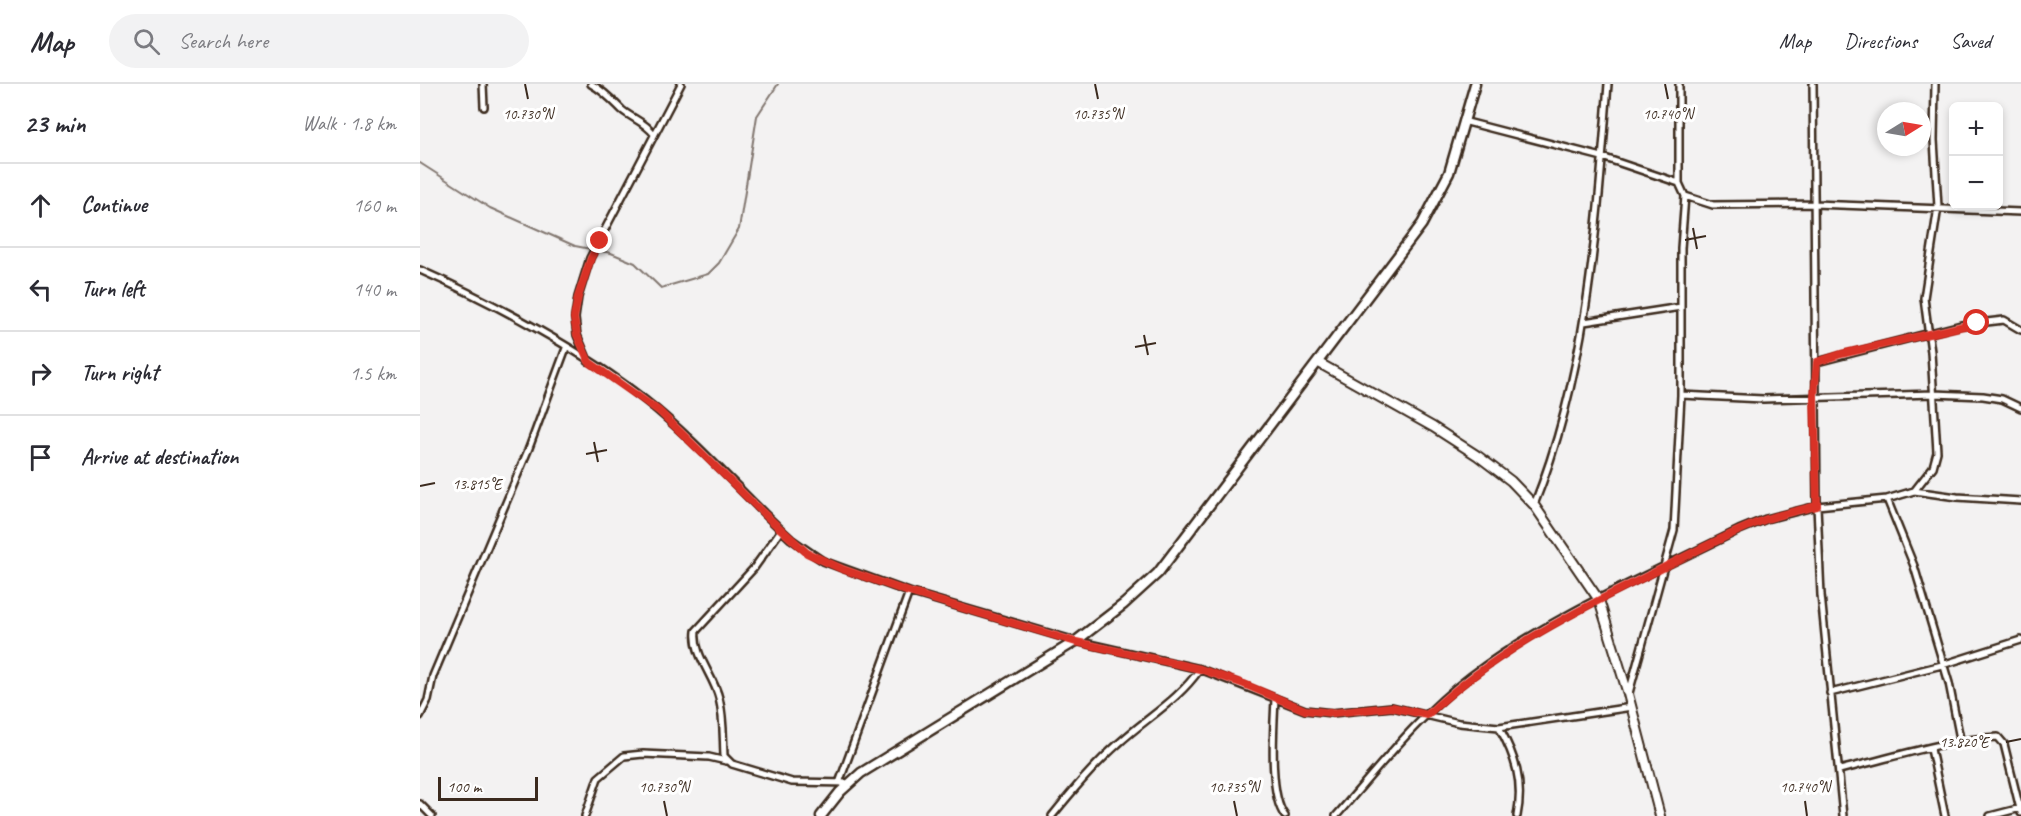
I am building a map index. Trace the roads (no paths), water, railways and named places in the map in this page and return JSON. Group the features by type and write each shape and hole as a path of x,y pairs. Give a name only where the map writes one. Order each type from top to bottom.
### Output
{"main road":[{"path":"821,816 850,783 892,753 1076,642 1124,604 1158,573 1318,363 1433,205 1449,173 1475,84"},
{"path":"1318,363 1433,427 1478,456 1511,481 1534,505 1599,600 1632,707 1660,816"}],"street":[{"path":"483,84 484,107"},
{"path":"591,84 609,96 628,114 647,125 654,134"},
{"path":"589,362 577,335 574,318 578,297 591,258 681,84"},
{"path":"1534,505 1564,421 1584,322 1608,84"},
{"path":"1628,694 1674,530 1681,395 1681,248 1685,196 1679,183 1679,84"},
{"path":"1813,84 1817,362 1814,396 1817,506 1821,595 1843,816"},
{"path":"1914,490 1936,461 1934,394 1924,298 1938,207 1934,140 1935,84"},
{"path":"1463,121 1602,157 1679,183"},
{"path":"1685,196 1707,205 1814,204 2021,212"},
{"path":"420,270 566,348 659,411 781,530 807,553 823,561 909,592 1076,642 1200,669 1315,712 1332,713 1392,707 1478,726 1499,727 1632,707"},
{"path":"1584,322 1681,307"},
{"path":"1817,362 1927,334 2000,320 2009,322 2021,330"},
{"path":"420,716 428,700 433,676 529,448 566,348"},
{"path":"1681,395 1763,399 1934,394 1992,398 2021,408"},
{"path":"1336,816 1379,764 1427,715 1471,676 1504,653 1599,600 1748,526 1817,506 1887,499 1914,490 1957,497 2021,501"},
{"path":"1887,499 1914,566 1949,683 1960,739"},
{"path":"726,761 719,696 698,652 696,631 754,568 781,530"},
{"path":"839,783 909,592"},
{"path":"1830,693 1942,664 2021,640"},
{"path":"1052,816 1080,781 1110,751 1172,701 1189,685 1200,669"},
{"path":"1275,698 1275,762 1282,814"},
{"path":"1499,727 1518,770 1520,789 1517,816"},
{"path":"1839,770 1931,749 1960,739 1998,737 2001,740 2021,810 1990,816"},
{"path":"1931,749 1945,816"},
{"path":"585,816 598,778 624,756 643,754 709,757 792,782 850,783"},
{"path":"420,804 432,816"}],"waterway":[{"path":"420,163 490,208 575,246 611,253 635,263 661,288 708,274 719,263 739,229 757,116 778,84"}]}
